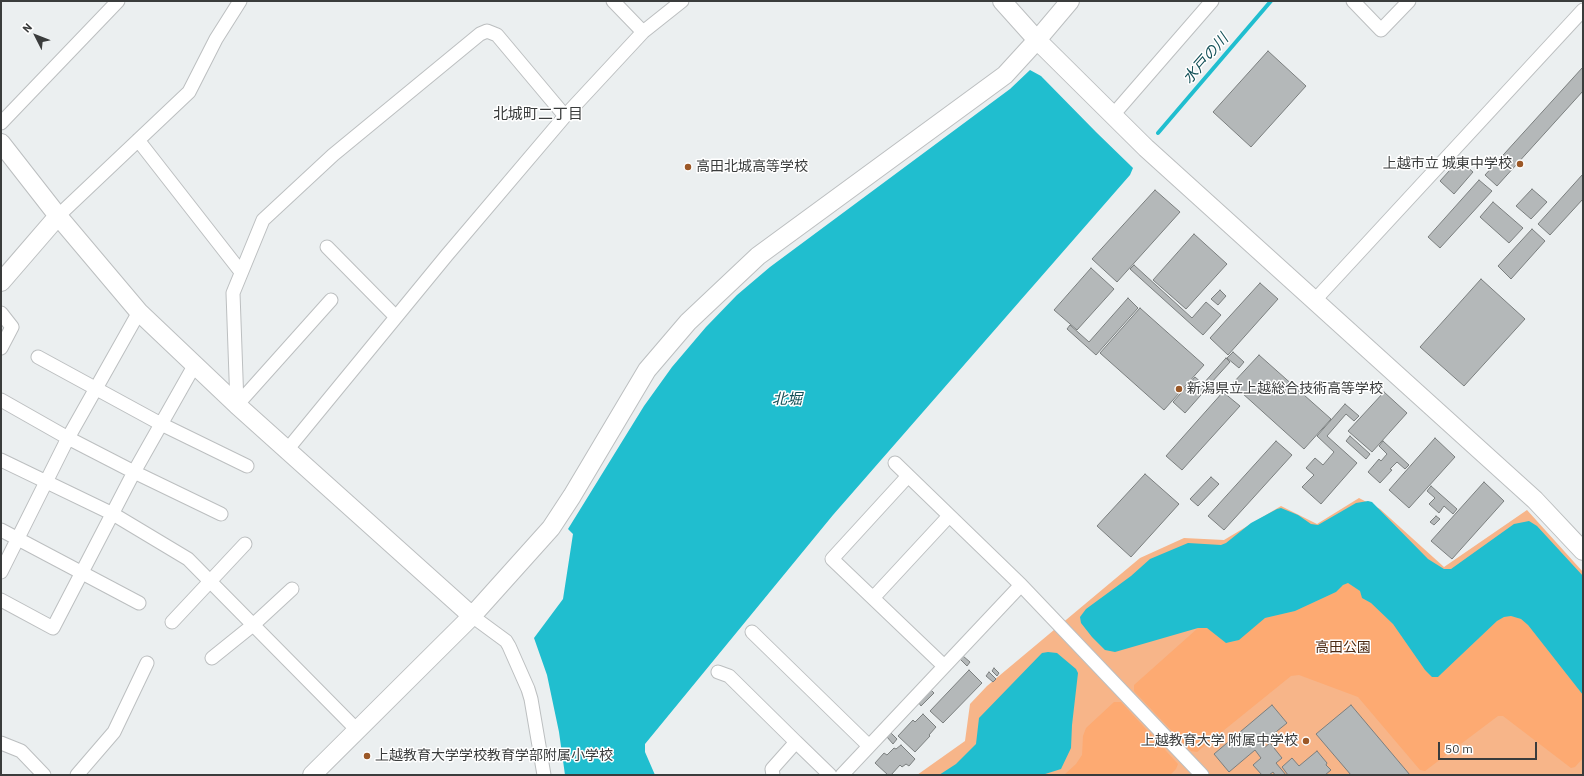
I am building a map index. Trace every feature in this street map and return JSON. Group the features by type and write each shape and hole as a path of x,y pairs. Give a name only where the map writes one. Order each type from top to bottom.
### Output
{"street":[{"path":"1,123 118,1"},
{"path":"1,282 58,216 189,92 216,39 240,1"},
{"path":"614,1 642,32"},
{"path":"287,450 396,317 565,116 642,32 682,1"},
{"path":"1002,1 1038,40 1146,148 1535,500 1583,551"},
{"path":"312,775 358,731 472,616 551,528 572,496 647,370 688,322 758,256 1005,75 1038,40 1070,1"},
{"path":"1113,115 1212,1"},
{"path":"1352,1 1381,30 1409,1"},
{"path":"1314,301 1583,10"},
{"path":"237,405 233,293 263,220 333,155 480,34 487,31 497,35 565,116"},
{"path":"138,140 242,272"},
{"path":"1,143 58,216 139,312 194,366 472,616 506,641 529,694 544,775"},
{"path":"327,247 396,317"},
{"path":"237,405 331,300"},
{"path":"1,572 68,438 139,312"},
{"path":"1,313 12,327 1,348"},
{"path":"38,357 161,424 247,466"},
{"path":"1,600 53,628 134,472 194,366"},
{"path":"1,400 68,438 221,514"},
{"path":"1,460 113,514 188,559 358,731"},
{"path":"895,463 1021,585 1202,775"},
{"path":"908,476 832,559 944,666"},
{"path":"872,598 949,516"},
{"path":"1,530 139,604"},
{"path":"172,622 245,544"},
{"path":"842,775 1021,585"},
{"path":"212,658 253,625 292,589"},
{"path":"752,632 869,746"},
{"path":"77,775 114,732 148,663"},
{"path":"718,672 729,676 830,775"},
{"path":"773,775 772,769 796,742"},
{"path":"1,743 22,751 44,775"}],"green space":[{"name":"高田公園","path":"1359,498 1380,509 1444,567 1527,510 1583,572 1583,775 917,775 965,741 970,704 987,686 1140,558 1184,538 1224,540 1281,506 1317,524"},
{"path":"1348,583 1360,591 1362,598 1371,603 1393,624 1425,670 1432,677 1440,675 1497,621 1504,617 1511,616 1521,619 1528,625 1583,695 1583,758 1575,767 1571,768 1503,716 1498,716 1425,771 1420,770 1358,697 1299,675 1291,676 1197,752 1191,751 1134,691 1134,685 1198,628 1207,628 1226,643 1236,641 1265,618 1295,611 1336,592 1343,585"},
{"path":"1114,702 1121,702 1178,764 1176,769 1170,775 1064,775 1076,764 1082,755 1083,736 1086,728"}],"water":[{"name":"北堀","path":"1030,70 1041,76 1133,168 1130,175 833,515 645,744 645,752 655,775 565,775 559,732 547,675 534,638 563,599 573,534 568,529 644,406 672,367 706,327 737,295 770,267 1010,89"},
{"path":"1368,501 1372,502 1428,559 1444,569 1451,569 1514,524 1529,521 1537,526 1583,576 1583,695 1528,625 1521,619 1511,616 1504,617 1497,621 1438,677 1432,677 1425,670 1393,624 1371,603 1362,598 1360,591 1348,583 1343,585 1336,592 1295,611 1265,618 1239,640 1226,643 1207,628 1198,628 1115,652 1105,650 1081,623 1080,617 1086,609 1131,576 1150,559 1188,543 1221,545 1226,543 1251,523 1277,509 1281,508 1298,515 1311,524 1318,525 1356,503"},
{"path":"1042,653 1057,653 1076,669 1078,673 1071,748 1061,769 1042,775 939,775 956,764 976,744 979,718"}],"building":[{"path":"1268,51 1306,86 1251,147 1213,112"},
{"path":"1583,67 1583,91 1497,186 1485,175"},
{"path":"1459,160 1473,172 1454,194 1440,181"},
{"path":"1583,174 1583,199 1550,235 1538,224"},
{"path":"1479,180 1492,191 1440,248 1428,237"},
{"path":"1532,189 1547,202 1531,219 1516,206"},
{"path":"1155,190 1180,212 1117,282 1092,259"},
{"path":"1493,202 1523,228 1509,243 1480,217"},
{"path":"1532,229 1545,241 1511,279 1498,266"},
{"path":"1194,234 1227,264 1186,309 1153,280"},
{"path":"1134,265 1192,318 1206,302 1221,315 1203,335 1130,269"},
{"path":"1091,268 1114,289 1077,330 1054,310"},
{"path":"1481,279 1525,319 1464,386 1420,347"},
{"path":"1260,283 1278,299 1228,355 1210,338"},
{"path":"1220,290 1226,296 1218,305 1211,299"},
{"path":"1128,298 1138,308 1096,355 1067,329 1070,325 1089,342"},
{"path":"1140,308 1204,365 1164,410 1100,353"},
{"path":"1233,352 1244,362 1239,368 1227,358"},
{"path":"1259,355 1331,419 1304,449 1232,384"},
{"path":"1226,358 1230,362 1211,383 1220,392 1217,395 1208,387 1185,413 1173,402 1195,377 1203,384"},
{"path":"1223,392 1240,406 1182,470 1166,456"},
{"path":"1384,392 1407,413 1372,452 1348,431"},
{"path":"1345,404 1359,416 1354,421 1346,414 1327,436 1357,463 1321,504 1302,487 1314,475 1306,468 1315,458 1323,465 1334,452 1317,436"},
{"path":"1350,436 1370,454 1366,459 1346,441"},
{"path":"1435,438 1455,457 1409,508 1389,490"},
{"path":"1276,441 1292,455 1224,530 1208,516"},
{"path":"1383,441 1409,465 1405,469 1397,462 1380,483 1368,472 1379,459 1381,461 1387,454 1379,446"},
{"path":"1145,474 1179,504 1131,557 1097,526"},
{"path":"1211,477 1219,484 1198,506 1190,499"},
{"path":"1484,482 1504,501 1452,559 1431,541"},
{"path":"1431,486 1457,509 1453,514 1444,506 1439,513 1429,504 1435,498 1427,491"},
{"path":"1436,516 1440,519 1434,525 1430,522"},
{"path":"963,656 970,662 967,666 960,659"},
{"path":"994,668 999,673 997,676 992,671"},
{"path":"969,670 982,683 943,723 930,711"},
{"path":"989,672 996,679 993,682 986,676"},
{"path":"931,690 934,693 921,706 919,703"},
{"path":"1272,705 1287,723 1261,744 1264,748 1270,743 1282,758 1276,763 1286,775 1275,775 1273,772 1269,775 1262,775 1253,765 1261,758 1255,750 1229,772 1214,754"},
{"path":"1351,705 1410,775 1351,775 1316,734"},
{"path":"923,714 936,727 915,752 898,736 913,720 915,722"},
{"path":"891,733 897,739 893,744 887,737"},
{"path":"901,745 915,759 909,766 906,764 902,767 900,765 891,775 888,775 875,763 884,753 887,755 894,748 896,749"},
{"path":"1317,751 1331,770 1325,775 1288,775 1282,767 1292,758 1299,766"}],"waterway":[{"name":"水戸の川","path":"1158,133 1271,1"}],"place":[{"name":"上越市立 城東中学校","path":"1520,164"},
{"name":"高田北城高等学校","path":"688,167"},
{"name":"新潟県立上越総合技術高等学校","path":"1179,389"},
{"name":"上越教育大学 附属中学校","path":"1306,741"},
{"name":"上越教育大学学校教育学部附属小学校","path":"367,756"}],"district":[{"name":"北城町二丁目","path":"538,115"}]}
